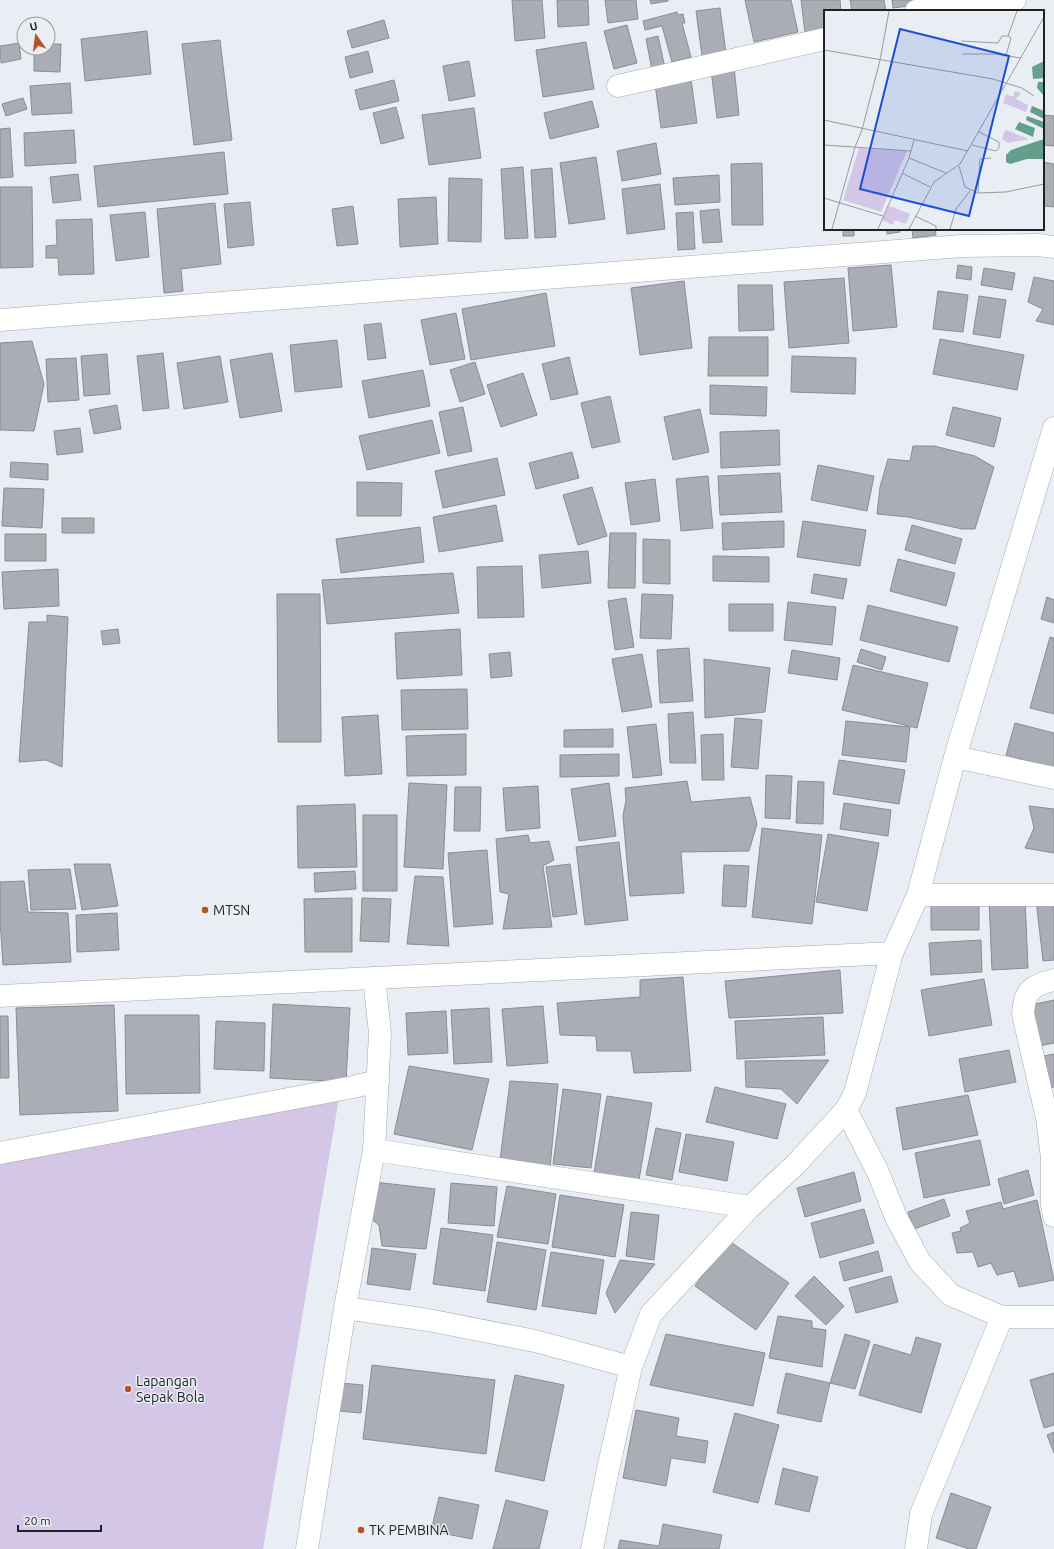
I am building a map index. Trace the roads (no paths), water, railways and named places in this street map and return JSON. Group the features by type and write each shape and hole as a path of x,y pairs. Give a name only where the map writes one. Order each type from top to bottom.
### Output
{"street":[{"path":"921,10 948,5 1015,0"},
{"path":"618,86 824,39"},
{"path":"0,320 962,246 1038,245 1054,247"},
{"path":"592,1549 631,1367 651,1314 750,1207 795,1165 846,1110 855,1093 892,954 918,895 955,757 1054,428"},
{"path":"955,757 1054,778"},
{"path":"918,895 1054,895"},
{"path":"0,996 892,954"},
{"path":"307,1549 345,1308 374,1150 380,1033 374,978"},
{"path":"1054,980 1043,982 1030,989 1024,1001 1023,1014 1047,1118 1052,1158 1052,1205 1054,1216"},
{"path":"0,1153 346,1089 378,1081"},
{"path":"846,1110 878,1170 896,1217 920,1262 951,1295 1002,1316 1054,1317"},
{"path":"374,1150 750,1207"},
{"path":"345,1308 428,1320 535,1341 631,1367"},
{"path":"916,1549 921,1514 1002,1316"}],"place":[{"name":"MTSN","path":"205,910"},
{"name":"Lapangan Sepak Bola","path":"128,1389"},
{"name":"TK PEMBINA","path":"361,1530"}]}
